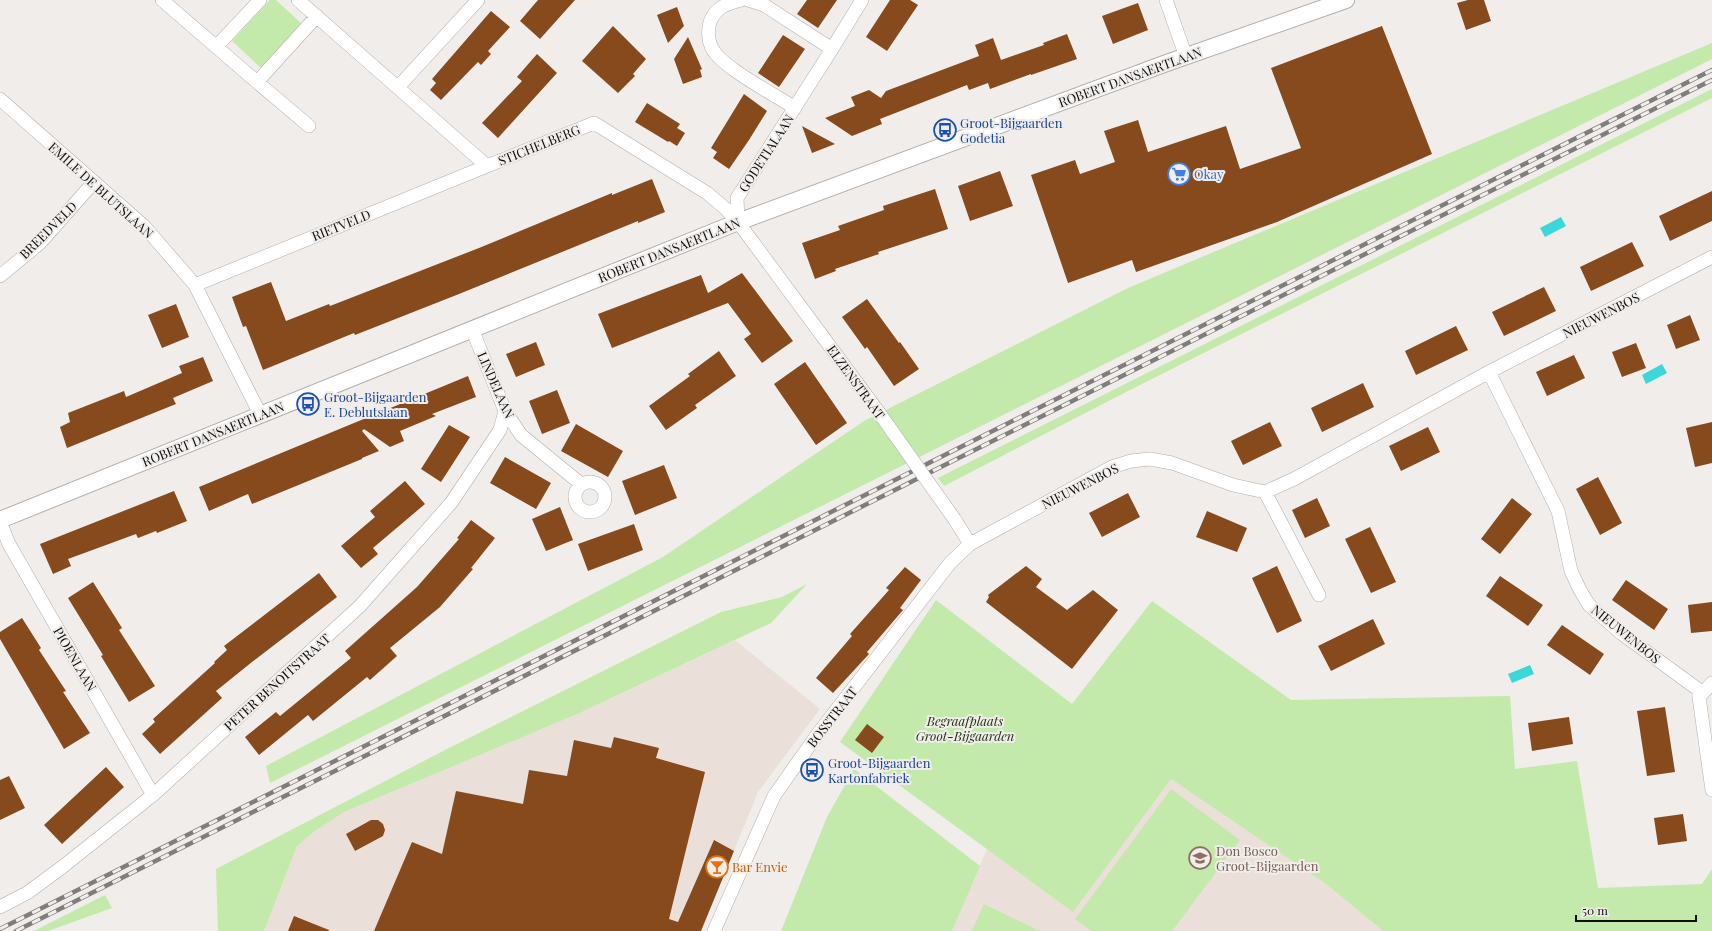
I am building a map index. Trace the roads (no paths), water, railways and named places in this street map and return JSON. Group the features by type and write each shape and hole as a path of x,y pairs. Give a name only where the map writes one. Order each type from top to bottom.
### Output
{"street":[{"path":"162,0 309,126"},
{"path":"216,47 260,0"},
{"name":"STICHELBERG","path":"298,0 487,166 594,123 707,193 726,209 738,222"},
{"path":"398,87 478,0"},
{"name":"GODETIALAAN","path":"741,0 726,4 714,13 708,28 711,47 725,64 795,108"},
{"path":"748,0 764,5 832,49"},
{"name":"GODETIALAAN","path":"738,222 737,198 862,0"},
{"path":"1166,0 1186,57"},
{"name":"ROBERT DANSAERTLAAN","path":"0,521 738,222 1186,57 1346,0"},
{"path":"257,82 316,16"},
{"name":"EMILE DE BLUTSLAAN","path":"0,99 144,226 195,284 260,416"},
{"name":"RIETVELD","path":"195,284 487,166"},
{"name":"BREEDVELD","path":"0,276 40,243 94,182"},
{"name":"ELZENSTRAAT","path":"738,222 880,414 955,520 970,544"},
{"name":"NIEUWENBOS","path":"970,544 1112,467 1131,461 1150,459 1172,464 1233,485 1265,492 1294,479 1490,372 1712,257"},
{"name":"LINDELAAN","path":"472,329 505,411 521,435 581,484"},
{"name":"NIEUWENBOS","path":"1490,372 1558,511 1572,571 1580,590 1589,605 1621,633 1703,693"},
{"name":"PETER BENOITSTRAAT","path":"0,906 33,889 153,795 360,606 451,503 500,430 505,411"},
{"path":"1265,492 1319,595"},
{"name":"PIOENLAAN","path":"0,521 9,544 153,795"},
{"name":"BOSSTRAAT","path":"714,931 774,796 817,734 950,563 970,544"},
{"path":"1712,683 1699,697 1712,790"}],"water":[{"path":"1561,217 1566,226 1545,237 1540,228"},
{"path":"1662,364 1667,373 1646,384 1642,375"},
{"path":"1530,665 1534,674 1512,683 1508,674"}],"railway":[{"path":"0,929 1712,70"},
{"path":"16,931 1712,80"}],"place":[{"name":"Groot-Bijgaarden Godetia","path":"945,130"},
{"name":"Okay","path":"1179,174"},
{"name":"Groot-Bijgaarden E. Deblutslaan","path":"308,404"},
{"name":"Groot-Bijgaarden Kartonfabriek","path":"812,770"},
{"name":"Don Bosco Groot-Bijgaarden","path":"1200,858"},
{"name":"Bar Envie","path":"717,867"}],"park label":[{"name":"Begraafplaats Groot-Bijgaarden","path":"965,728"}]}
